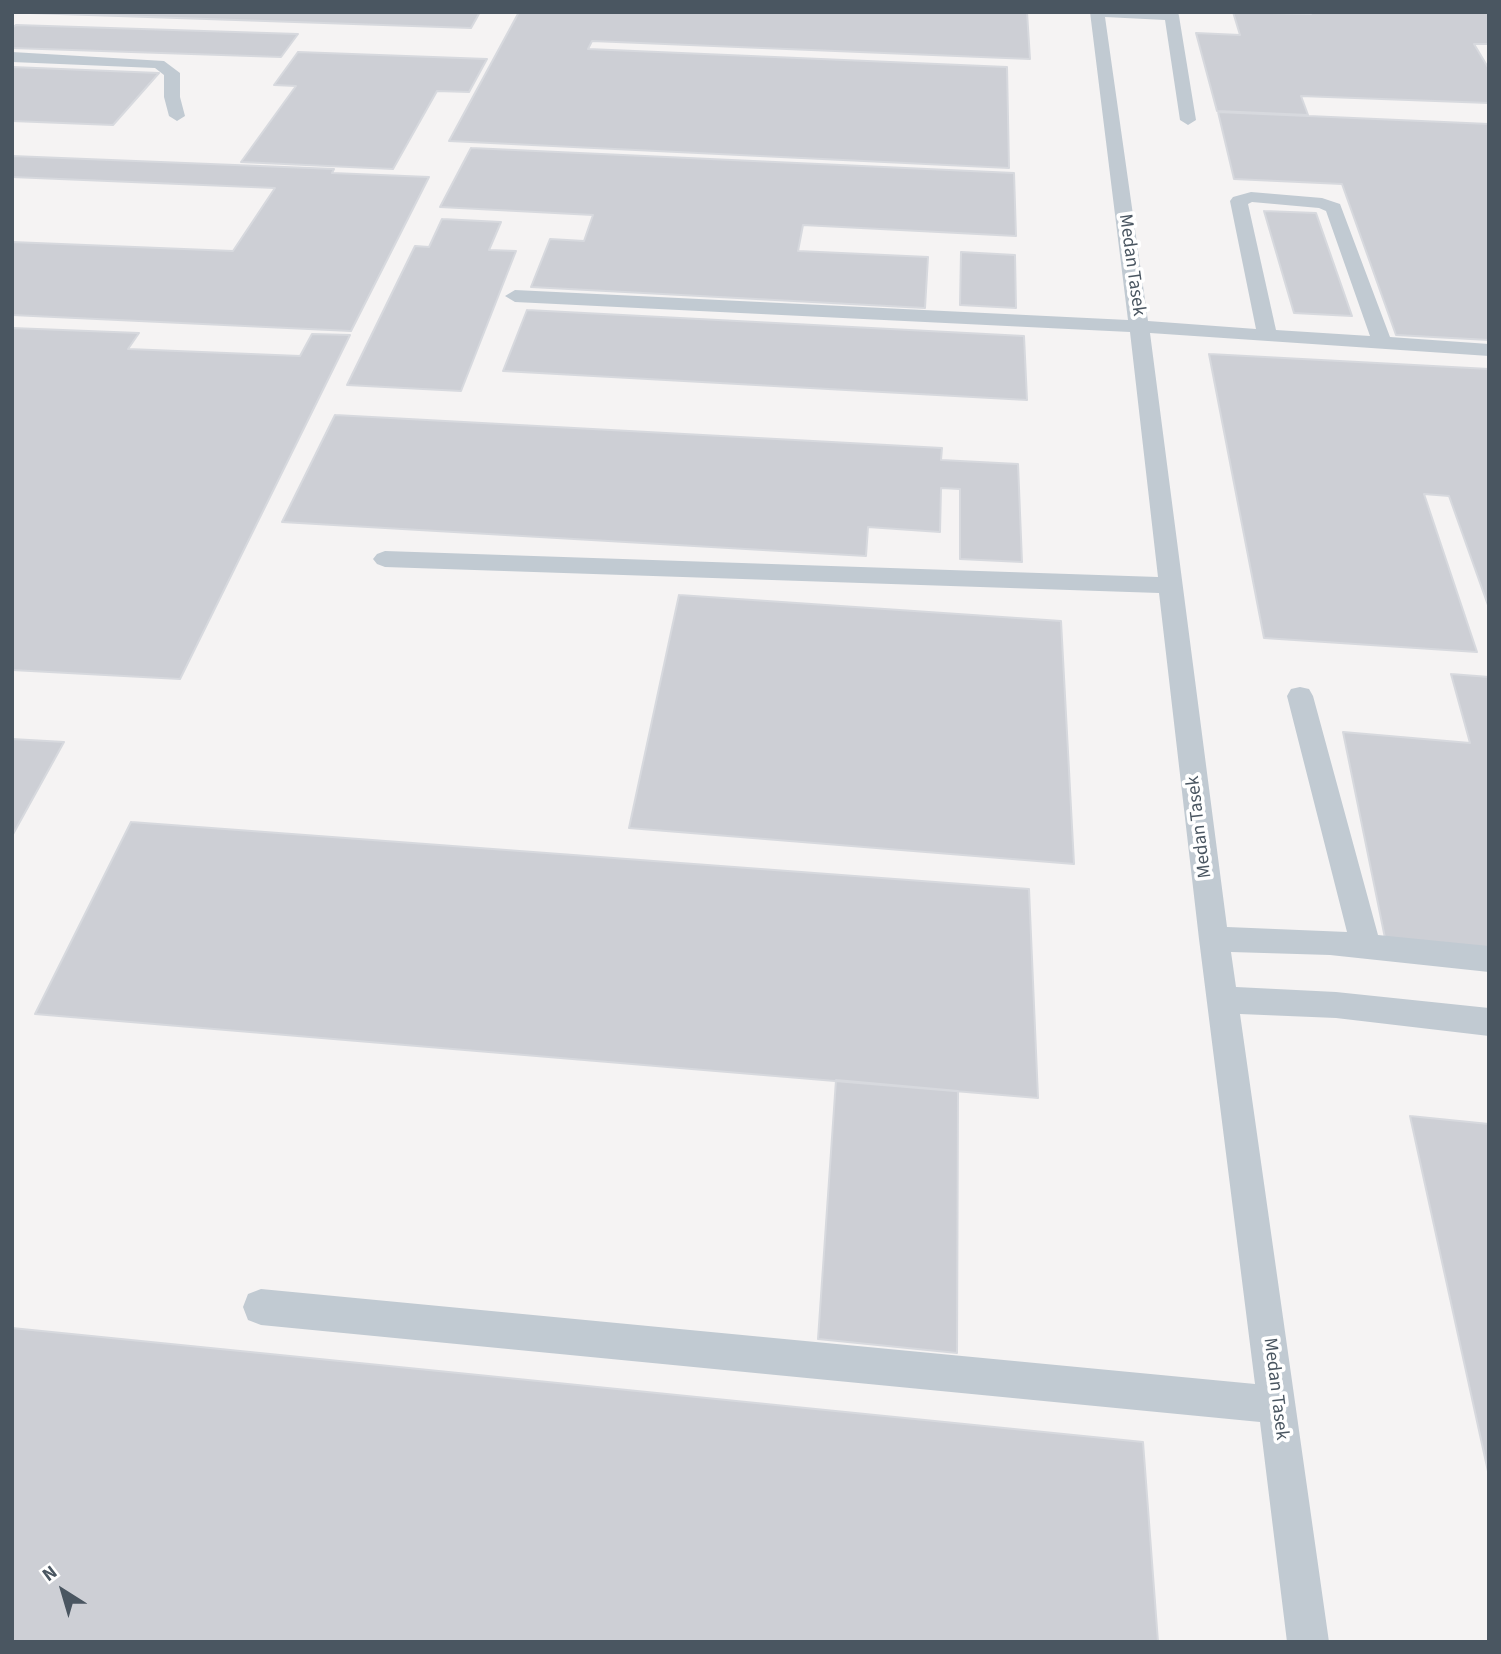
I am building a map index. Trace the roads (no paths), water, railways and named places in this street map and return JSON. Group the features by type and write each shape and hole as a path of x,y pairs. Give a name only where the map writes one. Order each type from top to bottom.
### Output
{"lane":[{"path":"1097,12 1171,14 1188,120"},
{"name":"Medan Tasek","path":"1097,12 1214,939 1308,1642"},
{"path":"12,57 159,64 172,73 172,97 177,116"},
{"path":"1267,335 1239,201 1251,197 1322,203 1334,208 1382,343"},
{"path":"515,296 1267,335 1489,350"},
{"path":"385,559 1169,585"},
{"path":"1300,696 1366,947"},
{"path":"1214,939 1329,943 1489,959"},
{"path":"1224,1000 1336,1005 1489,1023"},
{"path":"261,1307 1277,1405"}]}
